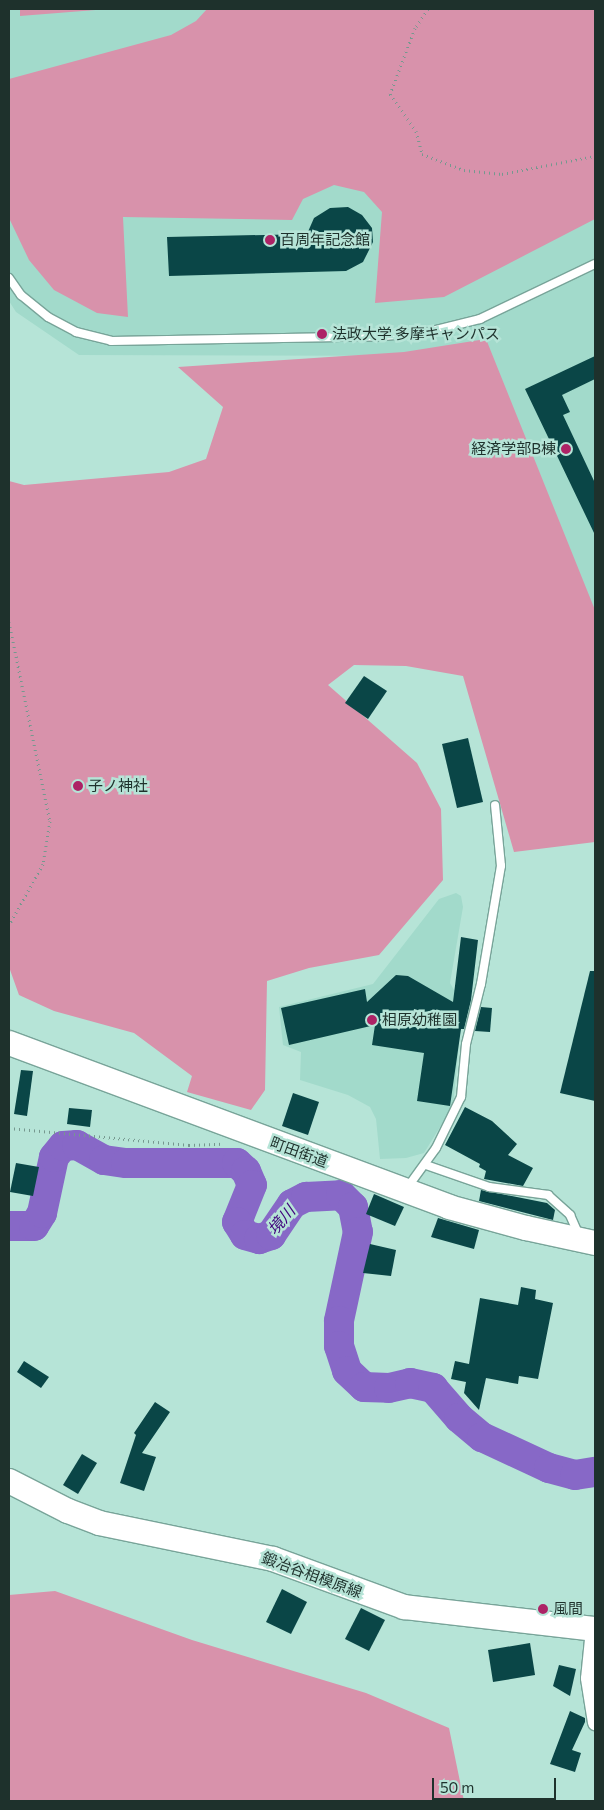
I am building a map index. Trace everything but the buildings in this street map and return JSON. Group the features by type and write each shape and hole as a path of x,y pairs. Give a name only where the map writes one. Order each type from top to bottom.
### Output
{"main road":[{"name":"町田街道","path":"9,1043 404,1191 489,1219 591,1243"},
{"name":"鍛冶谷相模原線","path":"9,1480 68,1511 99,1523 273,1559 404,1607 594,1629"}],"street":[{"path":"594,1629 588,1678 595,1722"}],"lane":[{"path":"9,278 21,295 48,317 76,332 111,341 365,337 404,335 453,327 480,318 595,264"},
{"path":"404,1191 426,1165 461,1097 466,1044 481,984 501,866 495,805"},
{"path":"426,1165 489,1187 548,1195 570,1215 591,1243"}],"path":[{"path":"428,9 415,28 390,94 416,131 422,154 464,170 502,174 595,156"},
{"path":"9,622 50,821 43,864 9,925"},
{"path":"9,1128 189,1145 226,1143"}],"shaded area":[{"name":"法政大学 多摩キャンパス","path":"9,9 595,9 595,693 456,356 79,355 16,312 9,301"},
{"path":"20,9 108,9 20,16"},
{"path":"207,9 595,9 595,219 444,297 375,303 382,212 364,192 334,185 303,199 292,220 123,217 128,317 97,313 54,290 29,260 9,218 9,79 171,35 196,21"},
{"path":"486,339 595,610 595,842 514,852 463,676 406,666 354,665 328,685 417,763 441,809 443,880 379,955 309,968 267,981 265,1090 251,1110 187,1092 192,1076 134,1033 54,1011 19,995 9,967 9,481 24,485 169,472 206,459 223,407 178,367 404,352"},
{"name":"相原幼稚園","path":"456,893 461,896 463,907 450,983 454,990 470,993 460,1032 453,1106 424,1153 406,1158 380,1159 376,1119 370,1107 348,1095 300,1080 301,1052 283,1045 279,1007 373,984 439,899"},
{"path":"55,1591 192,1640 366,1693 449,1728 464,1801 9,1801 9,1595"}],"waterway":[{"name":"境川","path":"9,1226 34,1226 42,1213 54,1157 63,1146 77,1145 104,1160 126,1163 237,1163 246,1171 252,1185 237,1222 245,1235 259,1239 271,1235 292,1204 306,1197 341,1195 353,1207 358,1232 339,1321 339,1346 347,1371 364,1387 389,1388 410,1383 433,1388 459,1418 482,1437 549,1468 575,1475 595,1472"}],"place":[{"name":"百周年記念館","path":"270,240"},
{"name":"法政大学 多摩キャンパス","path":"322,334"},
{"name":"経済学部B棟","path":"566,449"},
{"name":"子ノ神社","path":"78,786"},
{"name":"相原幼稚園","path":"372,1020"},
{"name":"風間","path":"543,1609"}]}
